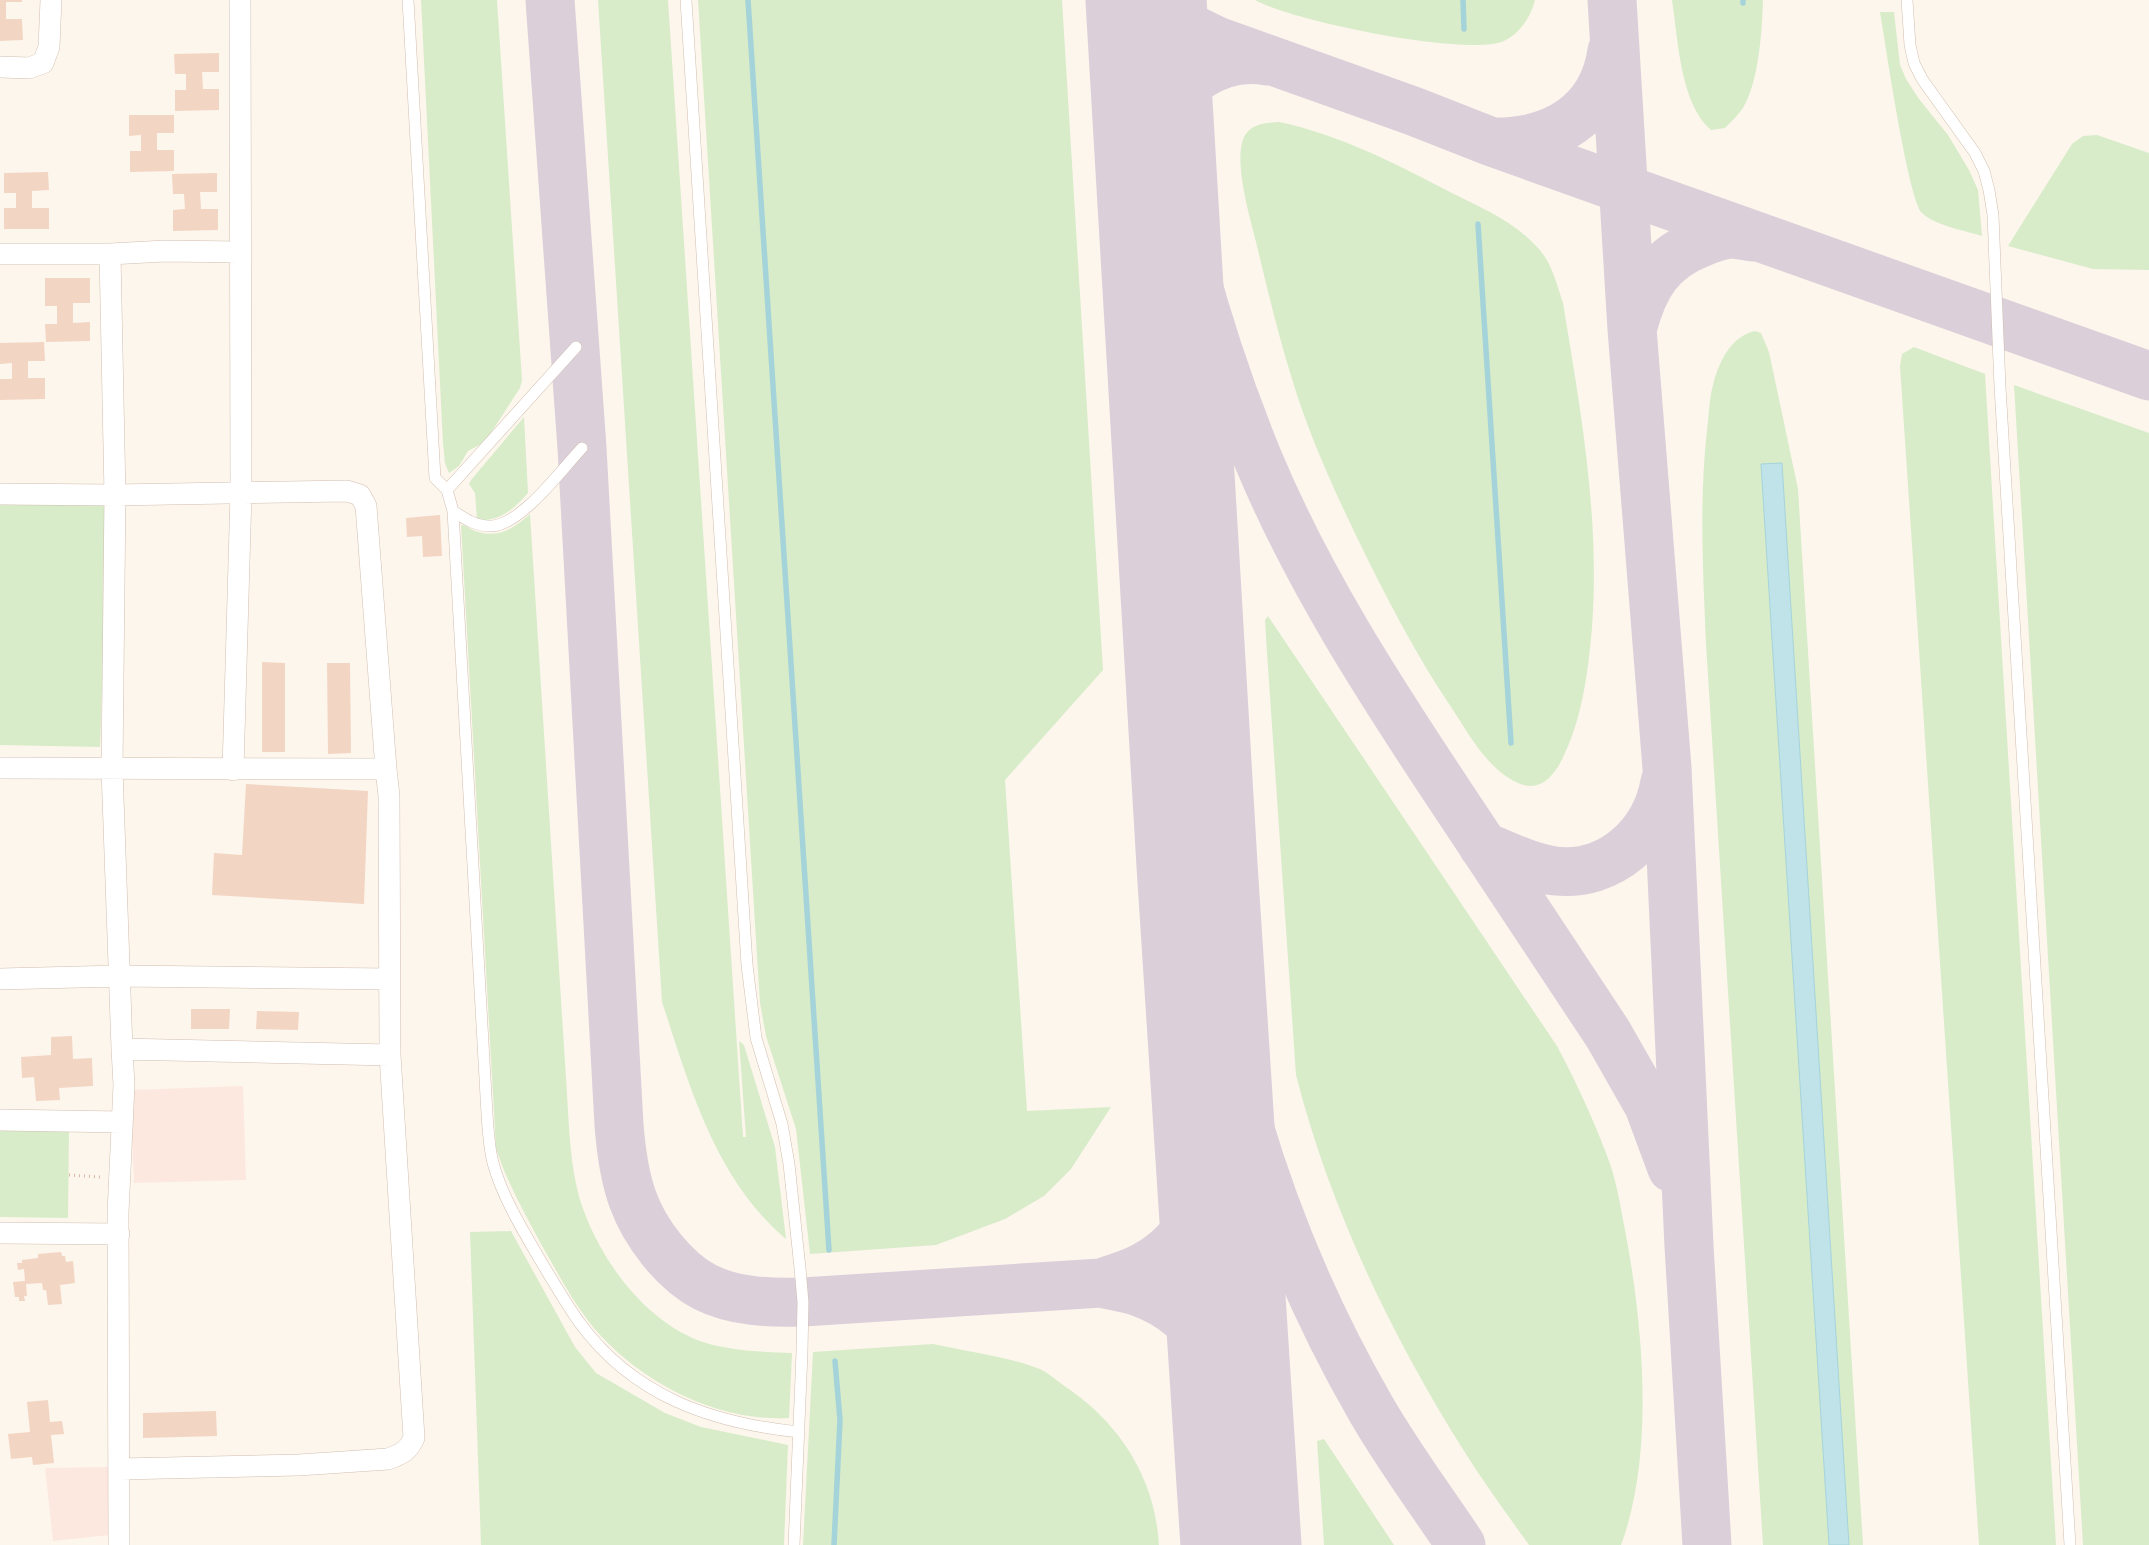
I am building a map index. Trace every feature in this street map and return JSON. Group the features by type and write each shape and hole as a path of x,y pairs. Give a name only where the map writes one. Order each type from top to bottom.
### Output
{"street":[{"path":"0,67 29,68 43,63 49,47 51,0"},
{"path":"233,770 241,493 240,252 242,156 240,0"},
{"path":"0,254 110,254 165,251 240,252"},
{"path":"110,254 115,495 112,769 122,1049 119,1234 119,1545"},
{"path":"0,494 115,495 347,491 360,495 364,500 389,796 390,1055 414,1438 409,1449 402,1454 388,1459 298,1465 120,1469"},
{"path":"0,768 386,770"},
{"path":"0,979 119,976 390,979"},
{"path":"122,1049 390,1055"},
{"path":"0,1120 122,1122"},
{"path":"0,1233 119,1234"}],"lane":[{"path":"408,0 436,478 447,490 453,511 487,1114 494,1164 517,1217 555,1285 579,1322 603,1350 623,1369 644,1385 670,1400 702,1412 752,1426 799,1432"},
{"path":"686,0 747,965 756,1038 782,1124 795,1204 803,1302 794,1545"},
{"path":"1907,0 1910,45 1914,63 1922,79 1976,153 1984,171 1993,215 2000,387 2070,1545"},
{"path":"447,490 576,347"},
{"path":"453,511 474,523 482,525 490,526 506,522 537,496 582,448"}],"path":[{"path":"69,1176 120,1178"}],"shaded area":[{"path":"243,1086 246,1180 134,1183 130,1090"},
{"path":"109,1467 110,1535 53,1541 45,1468"}],"green space":[{"path":"421,0 497,0 522,380 520,388 485,442 468,451 459,466 449,473 445,463 443,444"},
{"path":"598,0 668,0 743,1137 746,1137 739,1041 744,1045 775,1147 786,1239 761,1215 741,1189 723,1160 695,1099 662,1002"},
{"path":"698,0 1062,0 1103,670 1005,780 1027,1111 1111,1107 1071,1169 1044,1196 1005,1219 936,1245 810,1254 796,1129 766,1036 760,1003"},
{"path":"1255,0 1535,0 1528,18 1515,34 1504,41 1484,45 1419,41 1380,34 1304,18"},
{"path":"1672,0 1763,0 1760,41 1753,84 1743,108 1725,128 1711,130 1701,119 1693,104 1682,70"},
{"path":"1880,12 1894,12 1900,65 1906,79 1919,99 1948,135 1969,170 1978,190 1982,236 1934,221 1922,213 1916,202 1904,151"},
{"path":"1279,122 1324,134 1368,152 1498,216 1538,248 1554,274 1563,303 1582,425 1591,505 1594,586 1592,628 1586,676 1576,723 1558,767 1547,779 1534,786 1518,783 1507,777 1488,760 1472,739 1429,672 1398,618 1347,517 1317,449 1282,345 1246,203 1241,173 1241,145 1245,135 1256,126"},
{"path":"2097,135 2149,153 2149,270 2093,269 2008,246 2072,144 2083,136"},
{"path":"1755,331 1761,333 1769,352 1798,489 1863,1545 1849,1545 1782,463 1761,464 1829,1545 1763,1545 1706,644 1702,537 1703,484 1713,385 1722,359 1732,345 1746,334"},
{"path":"1914,347 1985,374 2056,1545 1979,1545 1900,366 1902,354"},
{"path":"2014,385 2149,433 2149,1545 2083,1545"},
{"path":"524,417 528,493 512,509 499,517 485,520 477,519 475,493 469,484"},
{"path":"0,503 108,504 100,747 0,745"},
{"path":"530,514 569,1125 574,1173 581,1203 589,1225 613,1267 645,1305 664,1321 684,1334 717,1346 749,1351 792,1353 789,1418 763,1418 737,1414 712,1407 663,1385 620,1354 592,1326 568,1292 516,1197 496,1148 461,525 483,533 498,533 511,528"},
{"path":"1268,616 1557,1046 1601,1139 1615,1181 1619,1201 1637,1306 1641,1347 1642,1430 1638,1471 1632,1509 1621,1545 1529,1545 1472,1463 1412,1362 1365,1269 1326,1174 1296,1075 1267,653 1265,620"},
{"path":"0,1129 69,1130 68,1218 0,1217"},
{"path":"511,1231 575,1347 596,1373 665,1413 701,1427 788,1445 784,1545 481,1545 470,1232"},
{"path":"933,1344 1000,1357 1044,1371 1101,1416 1117,1434 1142,1474 1156,1520 1159,1545 803,1545 813,1352"},
{"path":"1324,1439 1394,1545 1324,1545 1317,1441"}],"water":[{"path":"1782,463 1849,1545 1829,1545 1761,464"}],"building":[{"path":"0,0 22,0 22,2 6,2 6,19 22,19 23,40 0,41"},
{"path":"219,53 219,72 202,72 203,89 219,89 219,110 175,111 175,90 186,90 186,74 175,74 174,54"},
{"path":"129,115 174,115 174,133 157,133 157,150 174,150 174,171 130,172 130,151 141,151 141,135 129,136"},
{"path":"48,172 49,190 32,191 32,208 49,208 49,229 4,229 4,208 16,208 16,193 4,193 4,173"},
{"path":"217,173 217,192 200,192 201,209 218,209 218,230 173,231 173,210 185,209 184,194 173,194 172,174"},
{"path":"45,278 90,278 90,303 73,303 73,323 90,322 90,341 46,342 45,324 57,324 57,306 45,306"},
{"path":"44,342 45,361 28,361 28,378 45,378 45,399 0,400 0,379 12,379 12,363 0,364 0,343"},
{"path":"440,515 442,556 423,557 422,536 407,537 406,518"},
{"path":"262,662 285,663 285,752 262,752"},
{"path":"327,663 350,663 351,753 328,754"},
{"path":"246,784 368,791 364,904 212,895 214,853 242,855"},
{"path":"191,1009 230,1009 229,1029 191,1029"},
{"path":"257,1011 299,1012 298,1030 256,1029"},
{"path":"72,1036 73,1059 92,1058 93,1086 59,1088 60,1100 36,1101 34,1077 22,1078 21,1057 51,1055 51,1037"},
{"path":"61,1252 62,1256 65,1256 66,1262 73,1261 75,1283 60,1285 62,1304 48,1305 46,1290 43,1290 42,1283 26,1284 27,1296 24,1296 25,1301 19,1301 19,1297 15,1297 13,1282 25,1281 24,1269 18,1270 17,1263 22,1263 22,1260 38,1258 38,1254"},
{"path":"48,1400 50,1422 62,1421 64,1434 51,1435 54,1463 33,1465 32,1457 11,1459 8,1434 30,1432 27,1402"},
{"path":"216,1411 217,1436 143,1438 143,1413"}],"waterway":[{"path":"748,0 829,1250"},
{"path":"1463,0 1464,29"},
{"path":"1478,224 1511,743"},
{"path":"834,1545 840,1420 835,1361"}],"taxiway":[{"path":"550,0 582,448 619,1125 627,1182 638,1213 645,1225 662,1250 693,1280 716,1292 740,1299 803,1302 1101,1283 1133,1272 1153,1262 1167,1251 1189,1226 1198,1211 1210,1179 1214,1154 1213,1100"},
{"path":"1162,0 1186,26 1217,41 1413,111 1492,142 2149,376"},
{"path":"1612,0 1632,329 1667,768 1689,1246 1707,1545"},
{"path":"1146,2 1164,140 1181,220 1210,324 1232,392 1258,459 1299,547 1371,673 1422,754 1608,1034 1649,1106 1672,1168"},
{"path":"1493,142 1515,141 1536,137 1555,131 1572,121 1586,108 1598,92 1607,73 1612,51"},
{"path":"1158,138 1163,120 1172,103 1183,89 1197,77 1213,68 1231,62 1249,60 1268,61"},
{"path":"1633,326 1637,311 1648,286 1664,265 1674,257 1686,249 1718,236 1730,234 1753,237"},
{"path":"1483,846 1527,864 1555,871 1575,871 1595,867 1628,849 1641,835 1652,819 1660,801 1665,782"},
{"path":"1197,865 1227,1041 1241,1099 1266,1179 1296,1258 1331,1335 1371,1409 1392,1444 1461,1545"},
{"path":"1101,1283 1139,1292 1164,1303 1183,1317 1198,1334 1210,1353 1218,1374 1225,1397 1235,1446"}],"runway":[{"path":"1146,0 1197,865 1241,1545"}]}
